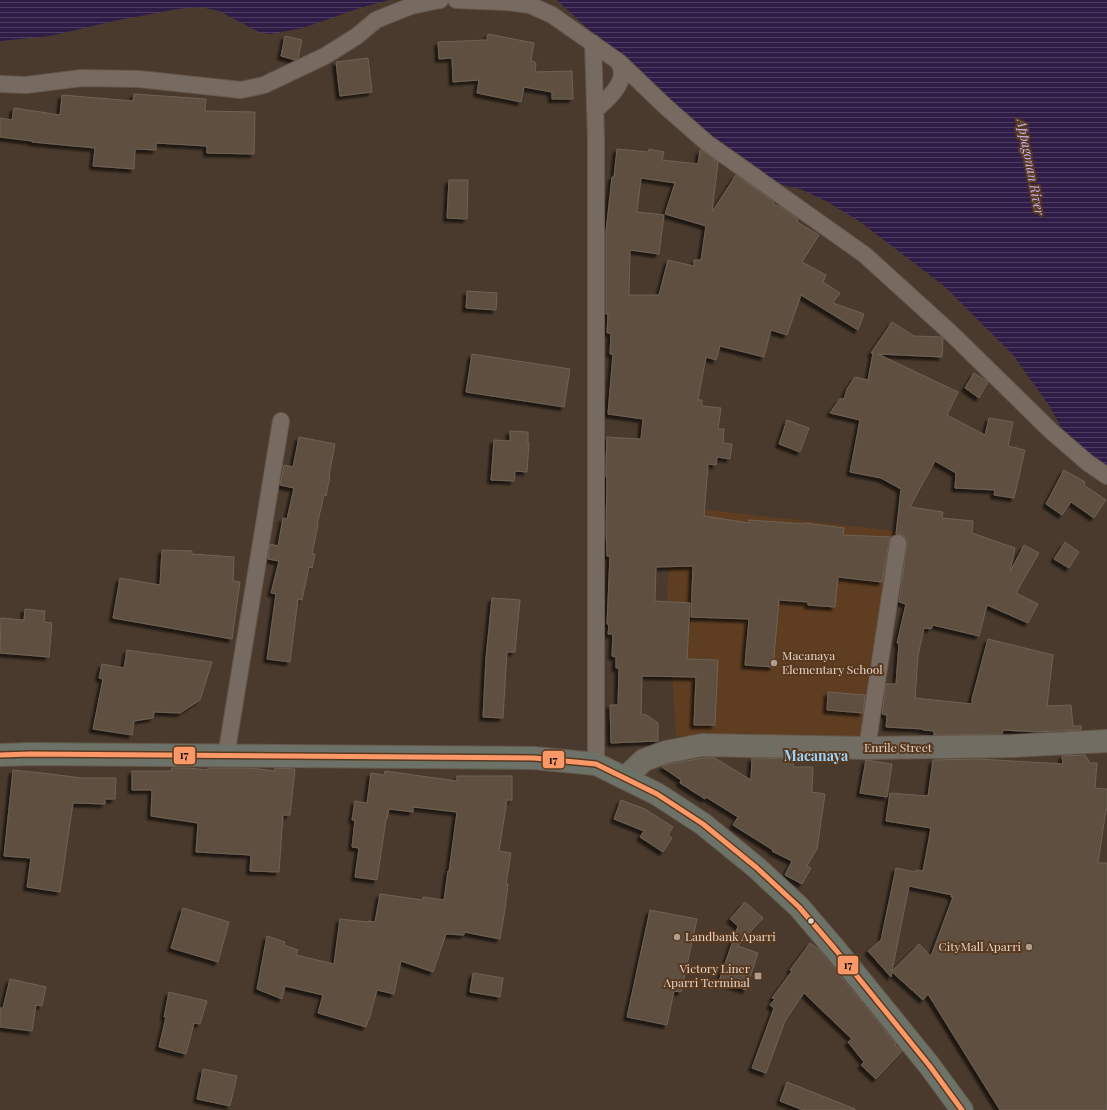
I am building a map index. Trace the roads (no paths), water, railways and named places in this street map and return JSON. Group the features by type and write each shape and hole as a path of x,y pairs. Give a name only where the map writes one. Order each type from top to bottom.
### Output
{"main road":[{"path":"0,755 534,758 596,764 657,794 703,824 757,868 799,907 929,1065 962,1110"}],"street":[{"path":"0,84 26,84 82,78 139,80 241,90 264,85 325,56 357,36 376,20 411,6 440,0"},
{"path":"456,0 506,2 530,6 552,14 619,62 706,143 865,256 952,335 1051,431 1088,463 1107,476"},
{"path":"593,43 596,138 596,764"},
{"path":"595,110 607,100 620,81 622,72 619,62"},
{"path":"226,756 281,421"},
{"path":"867,748 898,543"},
{"name":"Enrile Street","path":"625,778 644,760 666,752 702,745 867,748 1012,746 1107,741"}],"water":[{"path":"0,0 389,0 360,8 303,28 271,34 261,33 219,11 200,7 178,9 114,21 50,36 0,41"},
{"name":"Appagonan River","path":"557,0 1107,0 1107,468 1066,436 1048,404 1013,355 944,286 859,221 826,201 800,189 779,184 712,139"}],"place":[{"name":"Macanaya Elementary School","path":"774,663"},
{"name":"Landbank Aparri","path":"677,937"},
{"name":"CityMall Aparri","path":"1029,947"},
{"name":"Victory Liner Aparri Terminal","path":"758,976"}],"district":[{"name":"Macanaya","path":"816,756"}]}
